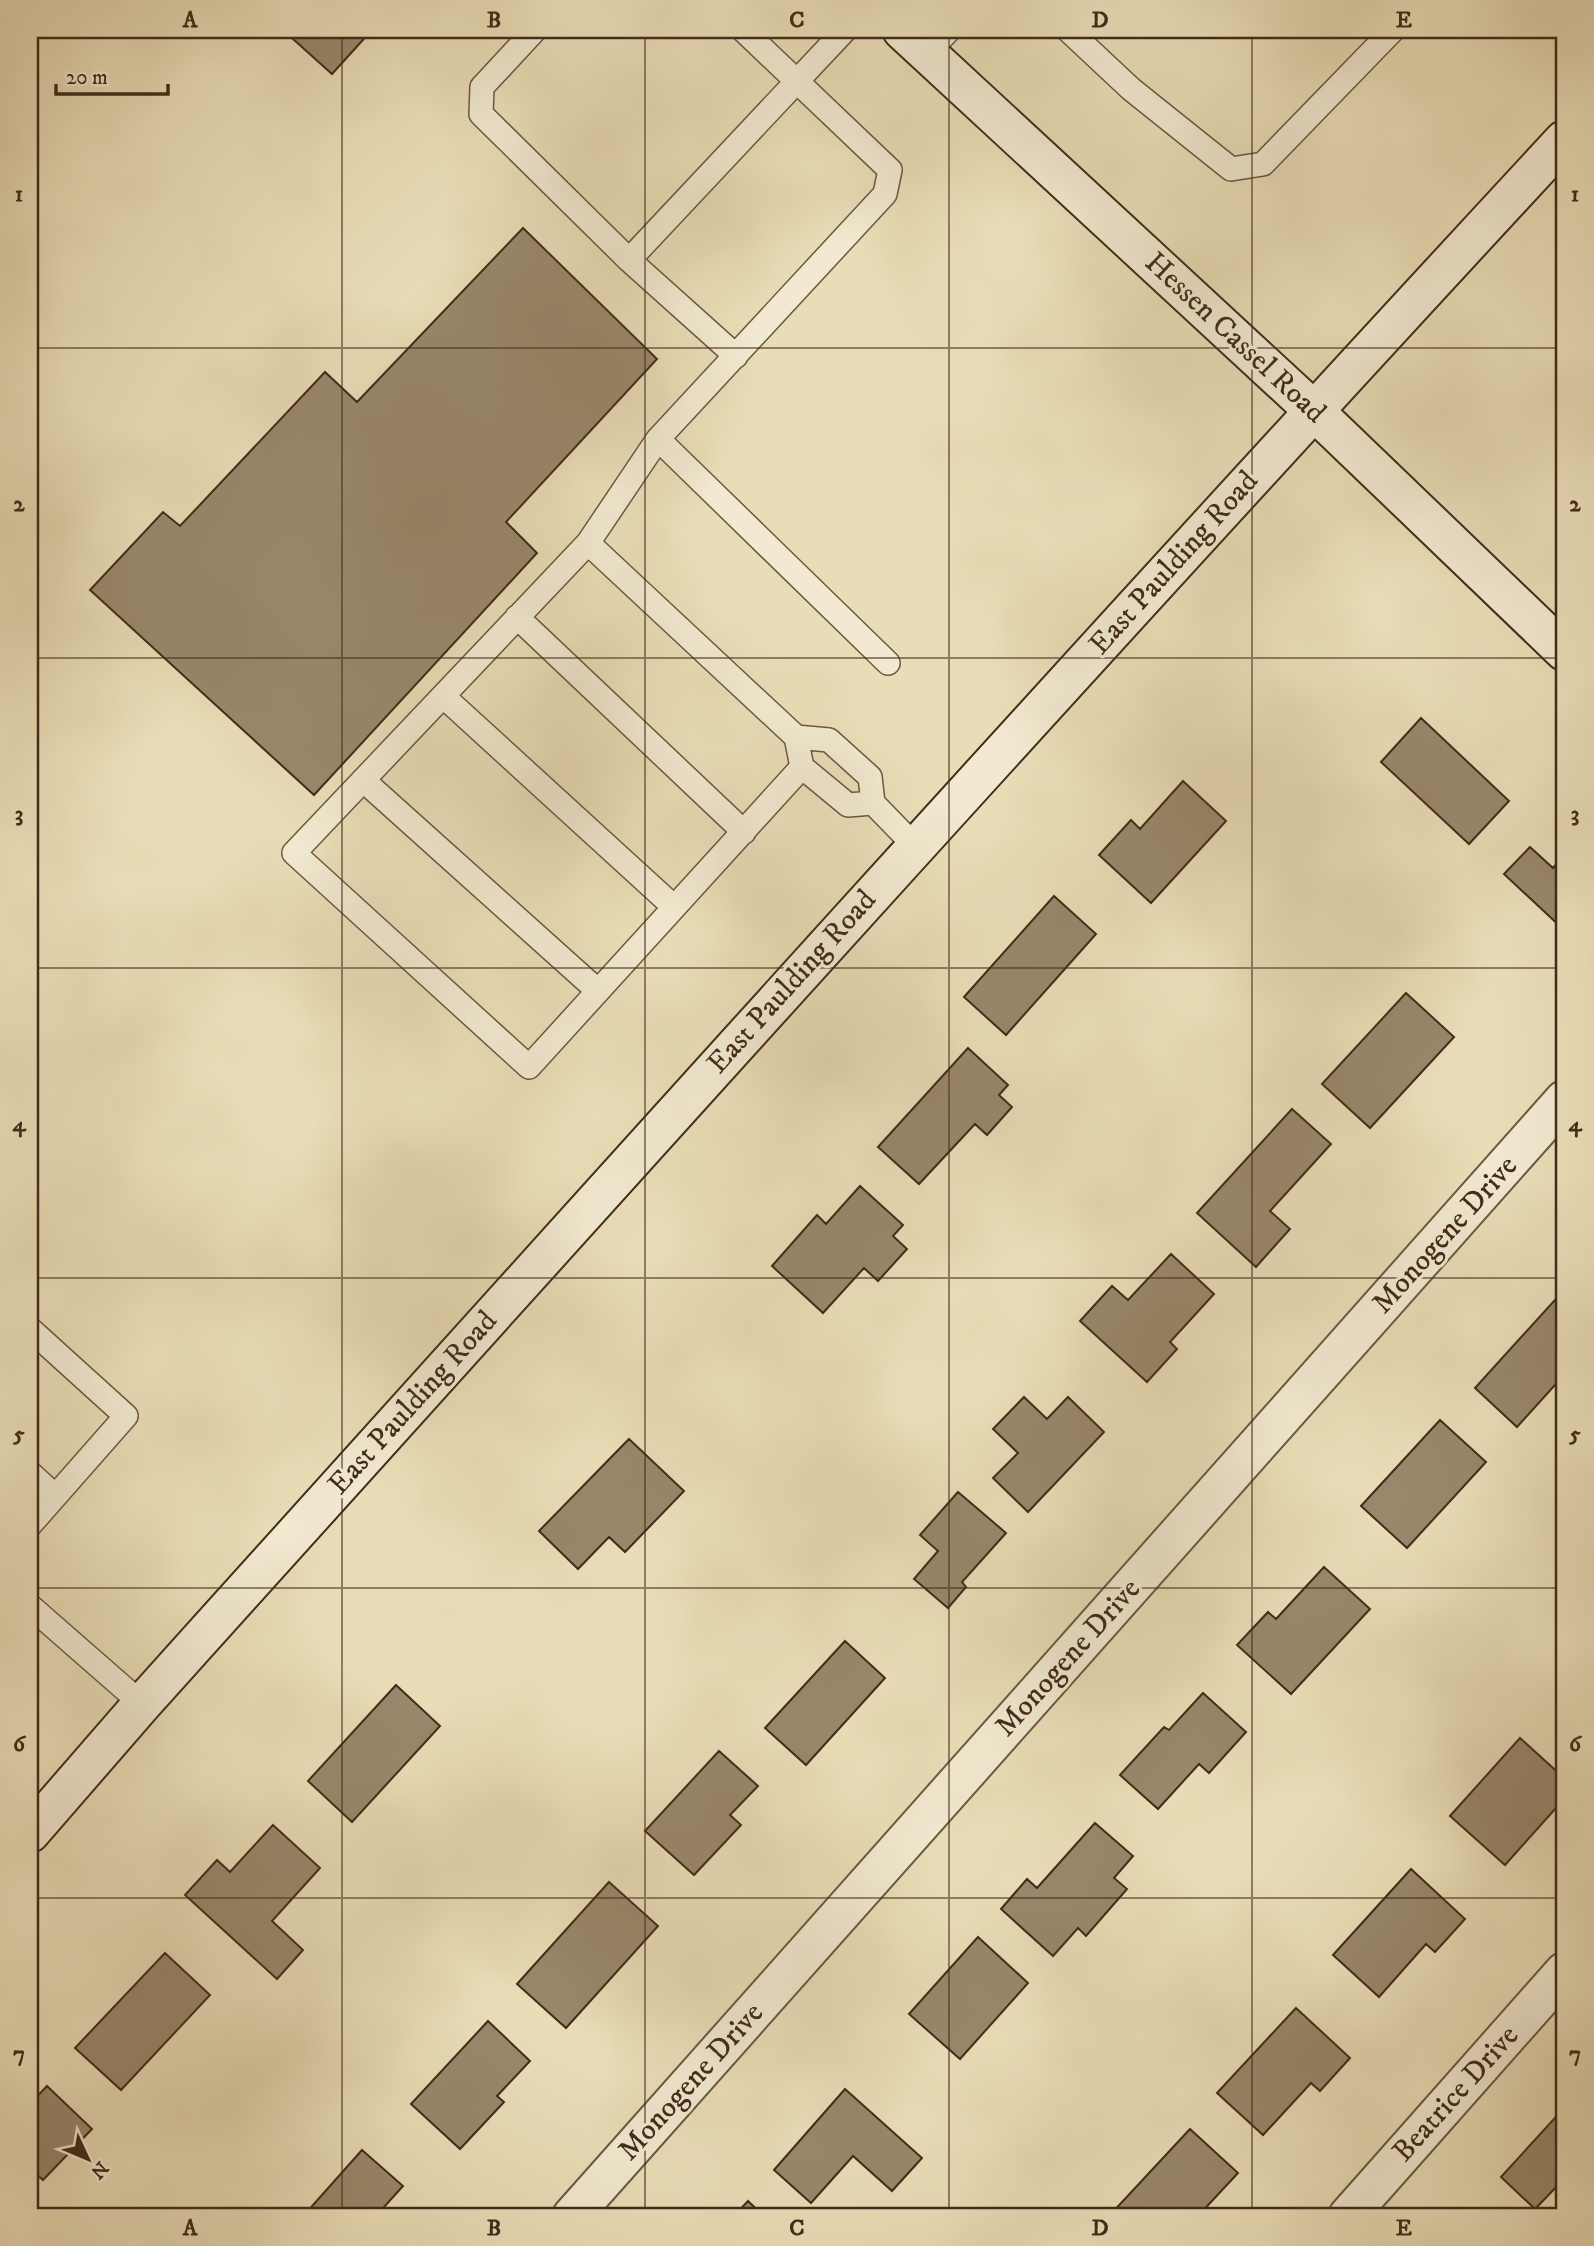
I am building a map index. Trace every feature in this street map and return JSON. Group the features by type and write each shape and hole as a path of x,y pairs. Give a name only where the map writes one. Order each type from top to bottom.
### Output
{"main road":[{"name":"Hessen Cassel Road","path":"926,37 1564,651"},
{"name":"East Paulding Road","path":"30,1833 142,1704 915,846 1564,139"},
{"name":"Monogene Drive","path":"572,2216 1564,1101"},
{"name":"Beatrice Drive","path":"1348,2216 1564,1972"}],"lane":[{"path":"535,30 481,87 481,114 629,260 736,356"},
{"path":"743,30 890,170 885,194 658,439 588,543 294,853 529,1067 802,767"},
{"path":"629,260 845,30"},
{"path":"1068,30 1131,89 1231,169 1263,164 1393,30"},
{"path":"658,439 888,663"},
{"path":"588,543 796,737 802,767 848,805 873,803"},
{"path":"517,617 744,832"},
{"path":"443,696 674,907"},
{"path":"796,737 829,740 870,777 873,803 915,846"},
{"path":"363,780 598,990"},
{"path":"30,1329 126,1416 30,1525"},
{"path":"30,1473 55,1496"},
{"path":"30,1606 142,1704"}],"building":[{"path":"283,30 372,30 332,74"},
{"path":"523,228 657,359 506,522 537,553 314,795 90,590 163,512 180,526 325,372 357,402"},
{"path":"1421,718 1509,801 1469,844 1381,762"},
{"path":"1183,781 1226,821 1151,903 1099,855 1131,820 1140,829"},
{"path":"1530,847 1553,868 1560,860 1564,864 1564,930 1504,874"},
{"path":"1054,896 1096,934 1006,1035 964,997"},
{"path":"1406,993 1454,1037 1370,1128 1322,1084"},
{"path":"968,1048 1008,1085 999,1095 1012,1107 987,1135 975,1124 919,1184 878,1147"},
{"path":"1292,1109 1331,1144 1270,1211 1290,1229 1256,1267 1197,1213"},
{"path":"860,1186 903,1225 893,1236 907,1249 878,1281 864,1268 823,1313 772,1266 817,1215 826,1224"},
{"path":"1171,1254 1214,1294 1170,1342 1177,1349 1147,1382 1080,1321 1112,1286 1128,1300"},
{"path":"1564,1290 1564,1375 1517,1427 1475,1388"},
{"path":"1024,1397 1047,1419 1068,1397 1104,1432 1028,1512 993,1478 1018,1453 993,1429"},
{"path":"1440,1420 1486,1462 1407,1548 1361,1506"},
{"path":"629,1439 684,1491 625,1552 609,1537 578,1569 539,1531"},
{"path":"958,1492 1006,1533 962,1582 966,1587 948,1608 914,1579 938,1551 920,1535"},
{"path":"1324,1567 1370,1609 1291,1694 1237,1645 1268,1612 1276,1619"},
{"path":"845,1641 885,1678 806,1765 765,1728"},
{"path":"396,1685 440,1726 352,1822 308,1781"},
{"path":"1203,1693 1246,1732 1209,1773 1199,1764 1158,1809 1120,1775 1164,1727 1169,1730"},
{"path":"1520,1738 1564,1778 1564,1799 1505,1865 1450,1816"},
{"path":"719,1751 758,1786 730,1815 741,1825 694,1875 645,1831"},
{"path":"1095,1823 1133,1856 1114,1878 1127,1889 1086,1936 1078,1928 1053,1956 1001,1909 1027,1879 1037,1888"},
{"path":"273,1825 320,1868 272,1921 303,1950 277,1979 185,1895 217,1860 230,1872"},
{"path":"1411,1869 1465,1919 1435,1952 1426,1944 1379,1997 1333,1955"},
{"path":"609,1882 658,1926 566,2028 517,1984"},
{"path":"978,1937 1028,1983 960,2059 909,2014"},
{"path":"165,1953 210,1995 121,2090 75,2048"},
{"path":"1296,2008 1350,2058 1320,2091 1311,2083 1263,2135 1217,2093"},
{"path":"488,2021 530,2061 497,2096 504,2102 460,2149 411,2104"},
{"path":"47,2086 92,2129 43,2180 30,2168 30,2104"},
{"path":"845,2089 922,2158 892,2191 853,2156 811,2203 774,2170"},
{"path":"1564,2108 1564,2181 1535,2209 1501,2177"},
{"path":"1190,2129 1238,2173 1198,2216 1109,2216"},
{"path":"362,2150 403,2186 376,2216 307,2216 305,2214"},
{"path":"748,2201 764,2216 734,2216"}]}
